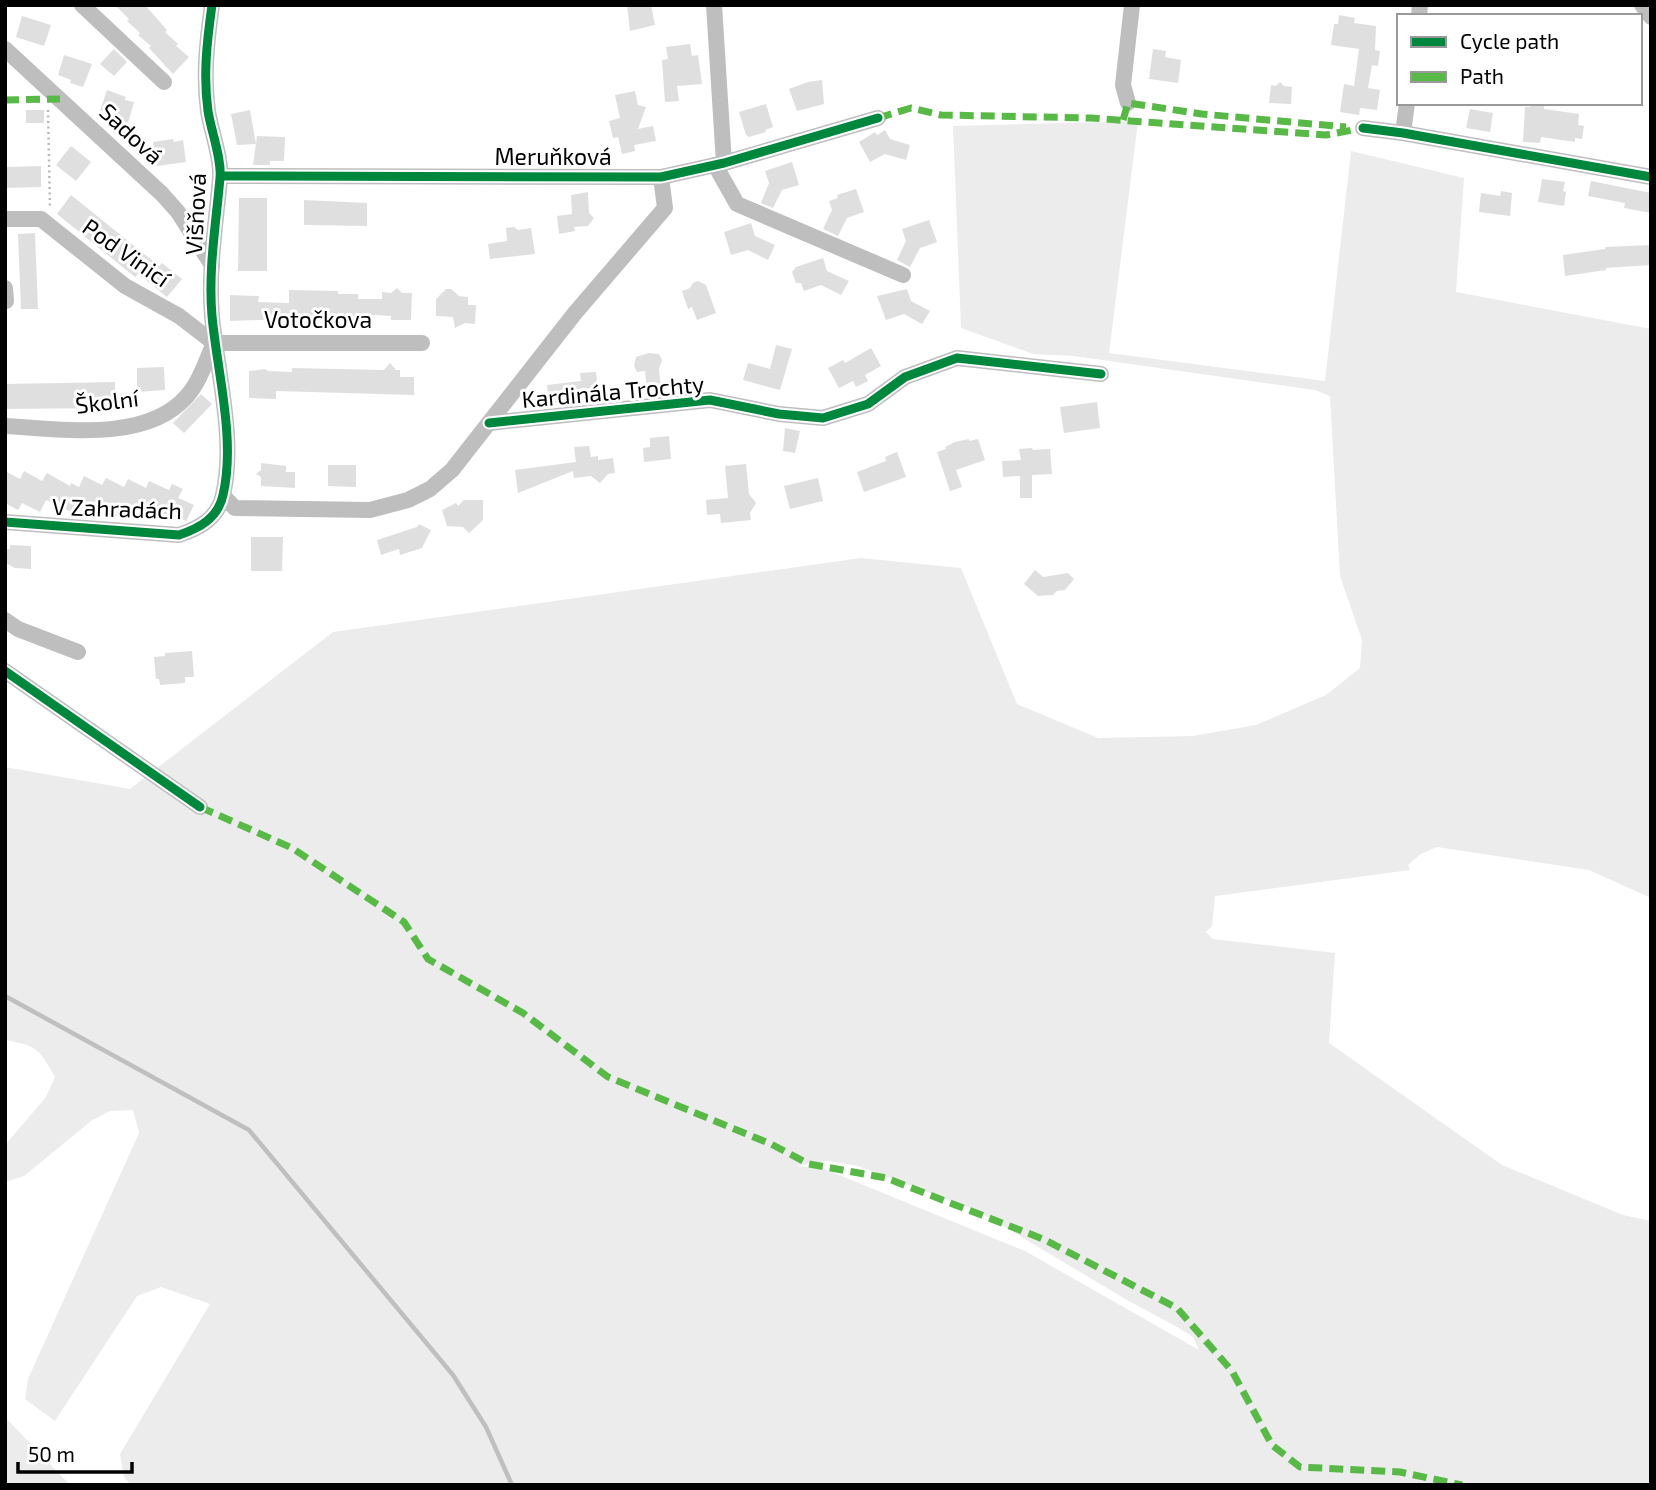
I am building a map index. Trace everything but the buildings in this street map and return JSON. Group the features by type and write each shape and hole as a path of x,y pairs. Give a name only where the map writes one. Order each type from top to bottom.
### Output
{"street":[{"name":"Višňová","path":"212,5 205,79 208,112 221,176 212,265 214,343"},
{"path":"715,5 719,164 737,204 903,275"},
{"path":"1128,103 1123,85 1132,5"},
{"path":"1642,5 1651,18"},
{"path":"90,8 164,82"},
{"name":"Sadová","path":"5,49 162,194 178,212 212,265"},
{"path":"1403,133 1407,105"},
{"name":"Meruňková","path":"221,176 661,177 719,164 878,118"},
{"path":"1363,128 1651,177"},
{"path":"223,496 235,508 370,510 391,506 430,489 444,477 575,313 665,208 661,177"},
{"name":"Pod Vinicí","path":"5,219 41,219 125,286 179,317 214,343"},
{"path":"5,288 6,301"},
{"name":"Votočkova","path":"214,343 422,342"},
{"name":"Školní","path":"5,426 83,431 124,426 162,417 187,396 199,379 214,343"},
{"name":"V Zahradách","path":"5,522 179,535 207,523 223,496 226,461 225,403 214,343"},
{"name":"Kardinála Trochty","path":"489,423 710,400 779,414 822,418 868,404 905,377 957,358 1101,374"},
{"path":"5,620 18,629 78,652"},
{"path":"5,671 200,807"}],"path":[{"path":"47,99 50,226"}],"shaded area":[{"path":"1138,121 1109,353 1325,381 1351,151 1464,178 1456,292 1651,329 1651,898 1589,870 1437,847 1421,854 1408,865 1410,870 1215,896 1212,926 1206,932 1213,939 1335,953 1329,1043 1502,1165 1623,1215 1651,1221 1651,1485 131,1485 124,1477 120,1454 210,1304 161,1287 137,1296 55,1421 25,1399 28,1379 139,1133 133,1110 110,1111 91,1121 24,1176 5,1182 5,1145 46,1097 55,1077 36,1050 5,1040 5,767 130,789 333,632 861,558 961,568 1017,704 1098,738 1193,736 1256,725 1326,695 1360,668 1362,640 1340,576 1330,396 1315,390 1074,356 1033,354 961,328 953,126","holes":["828,1161 858,1166 976,1210 1179,1328 1193,1337 1199,1350 1025,1251 822,1168 795,1166"]},
{"path":"5,1417 70,1485 5,1485"}],"waterway":[{"path":"5,996 249,1130 453,1375 486,1427 512,1485"}],"marked path":[{"path":"5,100 60,99"},
{"path":"1123,120 1128,103 1202,114 1346,127"},
{"path":"878,118 911,108 941,115 1091,118 1326,135 1363,128"},
{"path":"200,807 292,848 404,922 428,959 523,1013 608,1077 771,1144 809,1164 886,1178 1043,1239 1177,1308 1232,1371 1272,1445 1300,1467 1400,1472 1462,1485"}],"cycle path":[{"path":"5,522 179,535 207,521 221,503 226,474 227,429 211,299 220,170 208,111 206,84 212,5"},
{"path":"221,176 661,177 724,163 878,118"},
{"path":"1363,128 1651,177"},
{"path":"489,423 710,400 779,414 823,418 868,404 905,377 957,358 1101,374"},
{"path":"5,671 200,807"}]}
